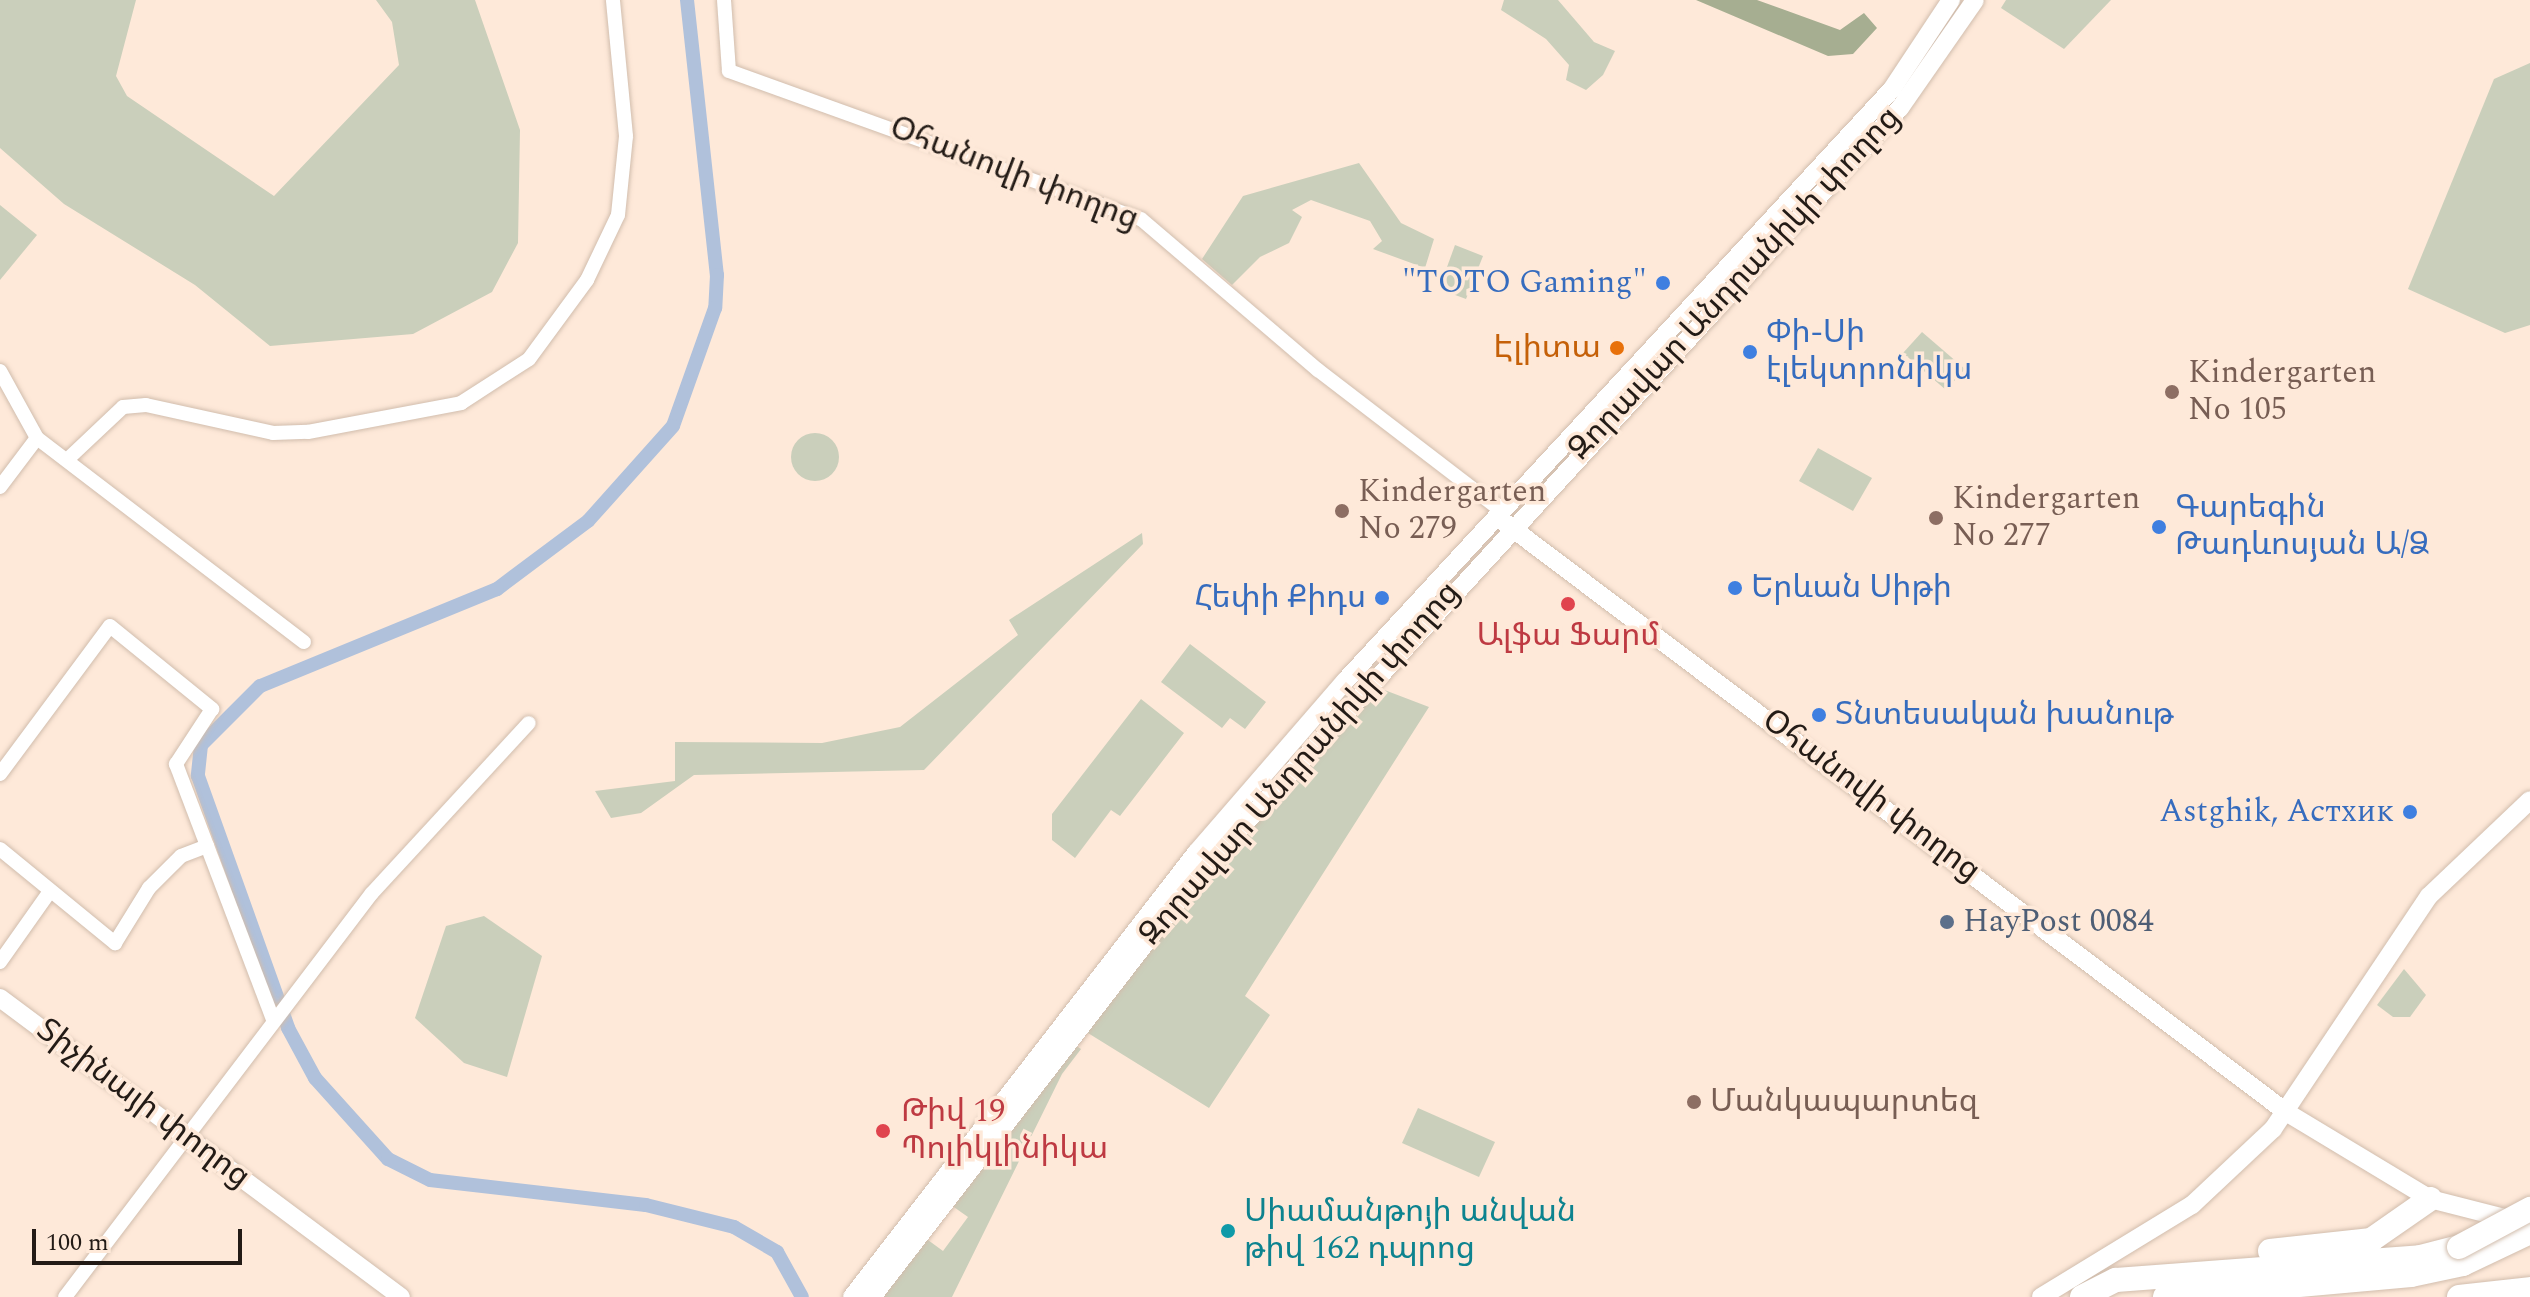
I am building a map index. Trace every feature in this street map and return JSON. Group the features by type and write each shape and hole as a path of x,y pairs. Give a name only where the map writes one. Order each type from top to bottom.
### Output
{"highway":[{"path":"2082,1297 2146,1264 2363,1242 2430,1199"},
{"path":"2116,1280 2461,1256 2530,1209"},
{"path":"2165,1297 2461,1256 2530,1232"},
{"path":"2459,1297 2530,1289"}],"main road":[{"name":"Զորավար Անդրանիկի փողոց","path":"852,1297 1062,1032 1268,782 1877,105 1951,0"},
{"name":"Զորավար Անդրանիկի փողոց","path":"1505,519 1900,108 1975,0"},
{"name":"Օհանովի փողոց","path":"1505,519 1891,798 2309,1125 2430,1199 2530,1225"},
{"path":"2041,1297 2192,1205 2287,1109 2429,896 2530,800"},
{"name":"Տիչինայի փողոց","path":"0,998 401,1297"},
{"name":"Զորավար Անդրանիկի փողոց","path":"872,1297 1062,1032"}],"street":[{"path":"70,457 123,407 146,405 273,433 308,432 461,403 529,359 587,280 618,215 626,136 613,0"},
{"name":"Օհանովի փողոց","path":"724,0 729,71 1141,219 1505,519"},
{"path":"0,371 37,438 70,457 304,642"},
{"path":"0,487 37,438"},
{"path":"0,774 110,626 212,709 176,764 273,1020"},
{"path":"65,1297 372,893 529,723"},
{"path":"0,849 39,874 48,894 115,943 149,888 181,856 207,846"},
{"path":"0,962 48,894"}],"green space":[{"path":"0,0 136,0 116,76 127,96 274,196 399,65 392,22 376,0 475,0 520,130 518,243 492,292 413,334 270,346 195,285 64,204 0,148"},
{"path":"1504,0 1558,0 1594,42 1615,51 1603,75 1586,90 1566,80 1569,65 1546,39 1501,10"},
{"path":"1696,0 1757,0 1840,30 1864,13 1877,28 1853,54 1828,56"},
{"path":"2006,0 2111,0 2064,49 2001,8"},
{"path":"2530,63 2530,325 2505,333 2408,289 2494,79"},
{"path":"1359,163 1401,223 1434,239 1425,268 1373,249 1382,241 1370,221 1311,200 1292,210 1302,217 1289,243 1260,257 1232,285 1202,259 1243,196"},
{"path":"0,205 37,235 0,280"},
{"path":"1455,245 1483,256 1466,299 1439,289"},
{"path":"1922,332 1965,369 1946,390 1903,353"},
{"path":"815,433 832,440 839,457 832,474 815,481 798,474 791,457 798,440"},
{"path":"1818,448 1872,478 1853,511 1799,481"},
{"path":"1142,533 1143,544 924,770 694,775 641,813 611,818 595,791 675,781 675,742 822,743 900,727 1018,635 1009,620"},
{"path":"1190,644 1266,702 1245,729 1230,718 1222,728 1161,682"},
{"path":"1374,686 1429,707 1245,996 1270,1015 1209,1108 1075,1025"},
{"path":"1141,699 1184,733 1120,816 1111,810 1075,858 1052,840 1052,814"},
{"path":"484,916 542,956 507,1077 464,1063 415,1018 446,926"},
{"path":"2404,969 2426,995 2410,1017 2393,1017 2377,1005"},
{"path":"1063,1037 1081,1049 1062,1074 952,1297 868,1297 917,1232 943,1251 968,1217 941,1198"},
{"path":"1418,1108 1495,1142 1479,1177 1402,1143"}],"waterway":[{"path":"687,0 717,275 715,308 673,426 588,521 497,589 260,686 201,745 198,776 288,1028 315,1078 388,1159 430,1180 646,1205 734,1227 777,1252 802,1297"}],"place":[{"name":"\"TOTO Gaming\"","path":"1663,283"},
{"name":"Էլիտա","path":"1617,348"},
{"name":"Փի-Սի էլեկտրոնիկս","path":"1750,352"},
{"name":"Kindergarten No 105","path":"2172,392"},
{"name":"Kindergarten No 279","path":"1342,511"},
{"name":"Kindergarten No 277","path":"1936,518"},
{"name":"Գարեգին Թադևոսյան Ա/Ձ","path":"2159,527"},
{"name":"Երևան Սիթի","path":"1735,588"},
{"name":"Հեփի Քիդս","path":"1382,598"},
{"name":"Ալֆա Ֆարմ","path":"1568,604"},
{"name":"Տնտեսական խանութ","path":"1819,715"},
{"name":"Astghik, Астхик","path":"2410,812"},
{"name":"HayPost 0084","path":"1947,922"},
{"name":"Մանկապարտեզ","path":"1694,1102"},
{"name":"Թիվ 19 Պոլիկլինիկա","path":"883,1131"},
{"name":"Սիամանթոյի անվան թիվ 162 դպրոց","path":"1228,1231"}]}
